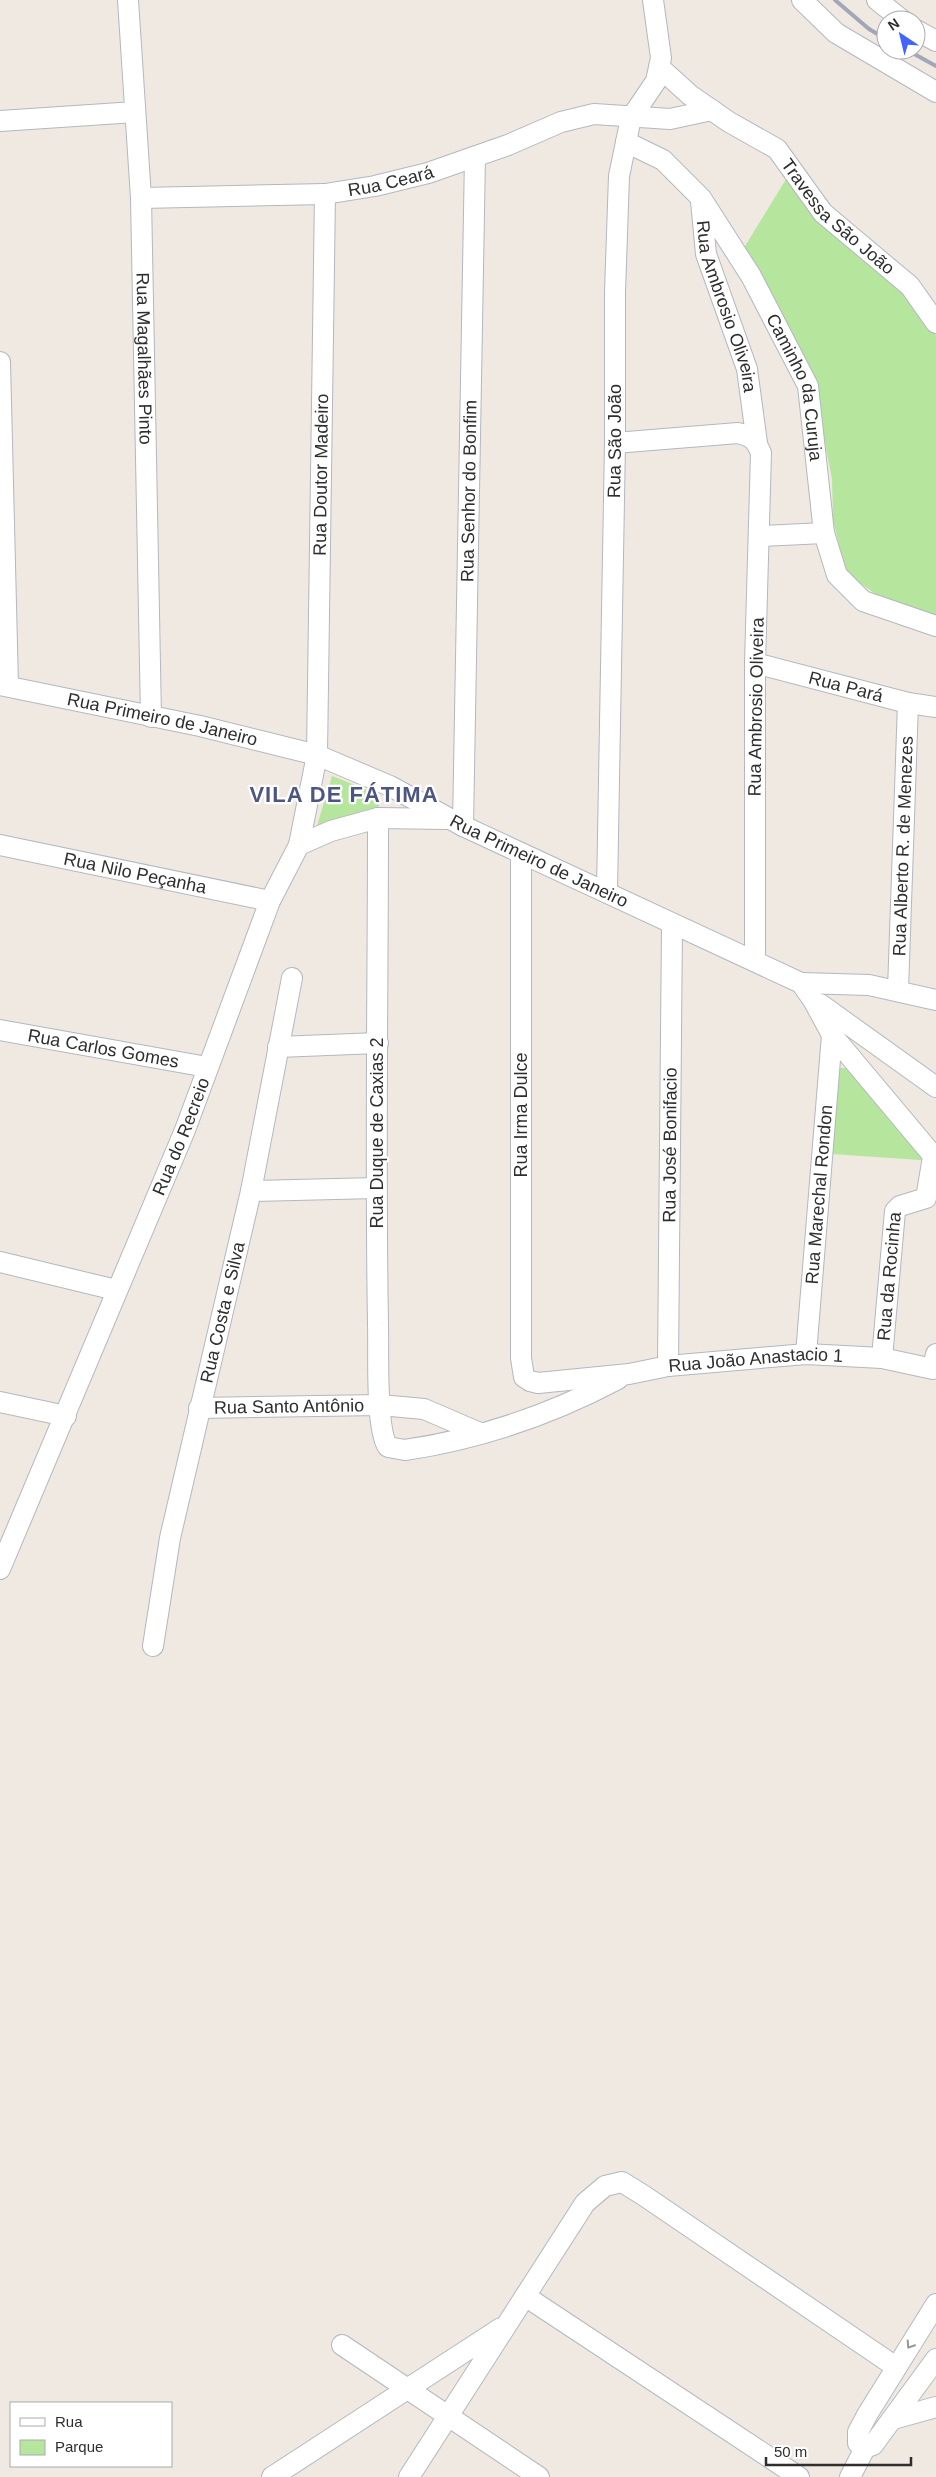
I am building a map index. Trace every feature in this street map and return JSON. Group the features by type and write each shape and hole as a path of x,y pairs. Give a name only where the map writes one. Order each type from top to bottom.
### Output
{"street":[{"name":"Rua Magalhães Pinto","path":"128,0 141,198 151,717"},
{"name":"Rua São João","path":"607,892 616,443 616,235 619,176 632,118 656,81 661,58 653,0"},
{"path":"802,0 836,33 936,92"},
{"path":"877,0 890,10"},
{"name":"Travessa São João","path":"659,67 712,110 777,149 823,213 910,286 936,324"},
{"name":"Rua Ceará","path":"141,198 325,194 376,186 428,173 475,157 561,122 594,114 670,120 712,110"},
{"path":"0,121 135,112"},
{"name":"Caminho da Curuja","path":"626,142 663,160 701,198 751,276 808,386 824,533 837,575 863,601 936,626"},
{"name":"Rua Senhor do Bonfim","path":"456,822 475,157"},
{"name":"Rua Doutor Madeiro","path":"299,845 317,755 325,194"},
{"name":"Rua Ambrosio Oliveira","path":"701,198 706,254 747,369 759,448 760,536 755,663 755,961"},
{"path":"0,362 4,686"},
{"path":"616,443 738,432 749,436 759,448"},
{"path":"760,536 824,533"},
{"name":"Rua Pará","path":"755,663 908,703 936,707"},
{"name":"Rua Primeiro de Janeiro","path":"4,686 200,726 317,755 390,786 456,822 800,983 813,1000 832,1035 935,1158"},
{"name":"Rua Alberto R. de Menezes","path":"898,990 908,703"},
{"path":"299,845 331,831 378,818 456,822"},
{"name":"Rua Duque de Caxias 2","path":"378,818 376,1188 380,1405 384,1441 388,1447"},
{"name":"Rua Nilo Peçanha","path":"0,845 270,901"},
{"name":"Rua do Recreio","path":"0,1569 185,1130 270,901 299,845"},
{"name":"Rua Irma Dulce","path":"522,853 521,1358 524,1377"},
{"name":"Rua José Bonifacio","path":"668,1366 672,924"},
{"name":"Rua Costa e Silva","path":"153,1646 170,1538 251,1191 292,978"},
{"path":"800,983 844,983 898,990 936,1000"},
{"path":"813,1000 936,1088"},
{"name":"Rua Carlos Gomes","path":"0,1030 207,1067"},
{"name":"Rua Marechal Rondon","path":"806,1354 832,1035"},
{"path":"278,1047 378,1043"},
{"name":"Rua da Rocinha","path":"882,1358 895,1211 900,1206 926,1198 935,1158"},
{"path":"251,1191 376,1188"},
{"path":"0,1262 116,1290"},
{"name":"Rua João Anastacio 1","path":"524,1377 538,1383 629,1374 668,1366 806,1354 882,1358 933,1369 936,1354"},
{"name":"Rua João Anastacio 1","path":"388,1447 412,1449 526,1421 579,1400 629,1374"},
{"path":"0,1402 66,1416"},
{"path":"380,1405 424,1409 480,1433"},
{"name":"Rua Santo Antônio","path":"199,1408 380,1405"},
{"path":"409,2477 584,2202 605,2186 622,2182 896,2366"},
{"path":"525,2296 798,2477"},
{"path":"865,2448 858,2443 858,2432 896,2366 936,2304"},
{"path":"272,2477 506,2324"},
{"path":"342,2345 538,2477"},
{"path":"850,2477 865,2448 874,2445 936,2359"},
{"path":"893,2419 936,2407"}],"green space":[{"path":"788,176 822,226 900,287 936,335 936,617 895,608 846,573 833,520 832,479 813,382 742,251"},
{"path":"332,776 375,793 379,803 378,812 316,829"},
{"path":"836,1068 848,1068 934,1161 832,1154"}],"railway":[{"path":"835,0 876,33"},
{"path":"925,60 936,66"}],"district":[{"name":"VILA DE FÁTIMA","path":"344,794"}]}
